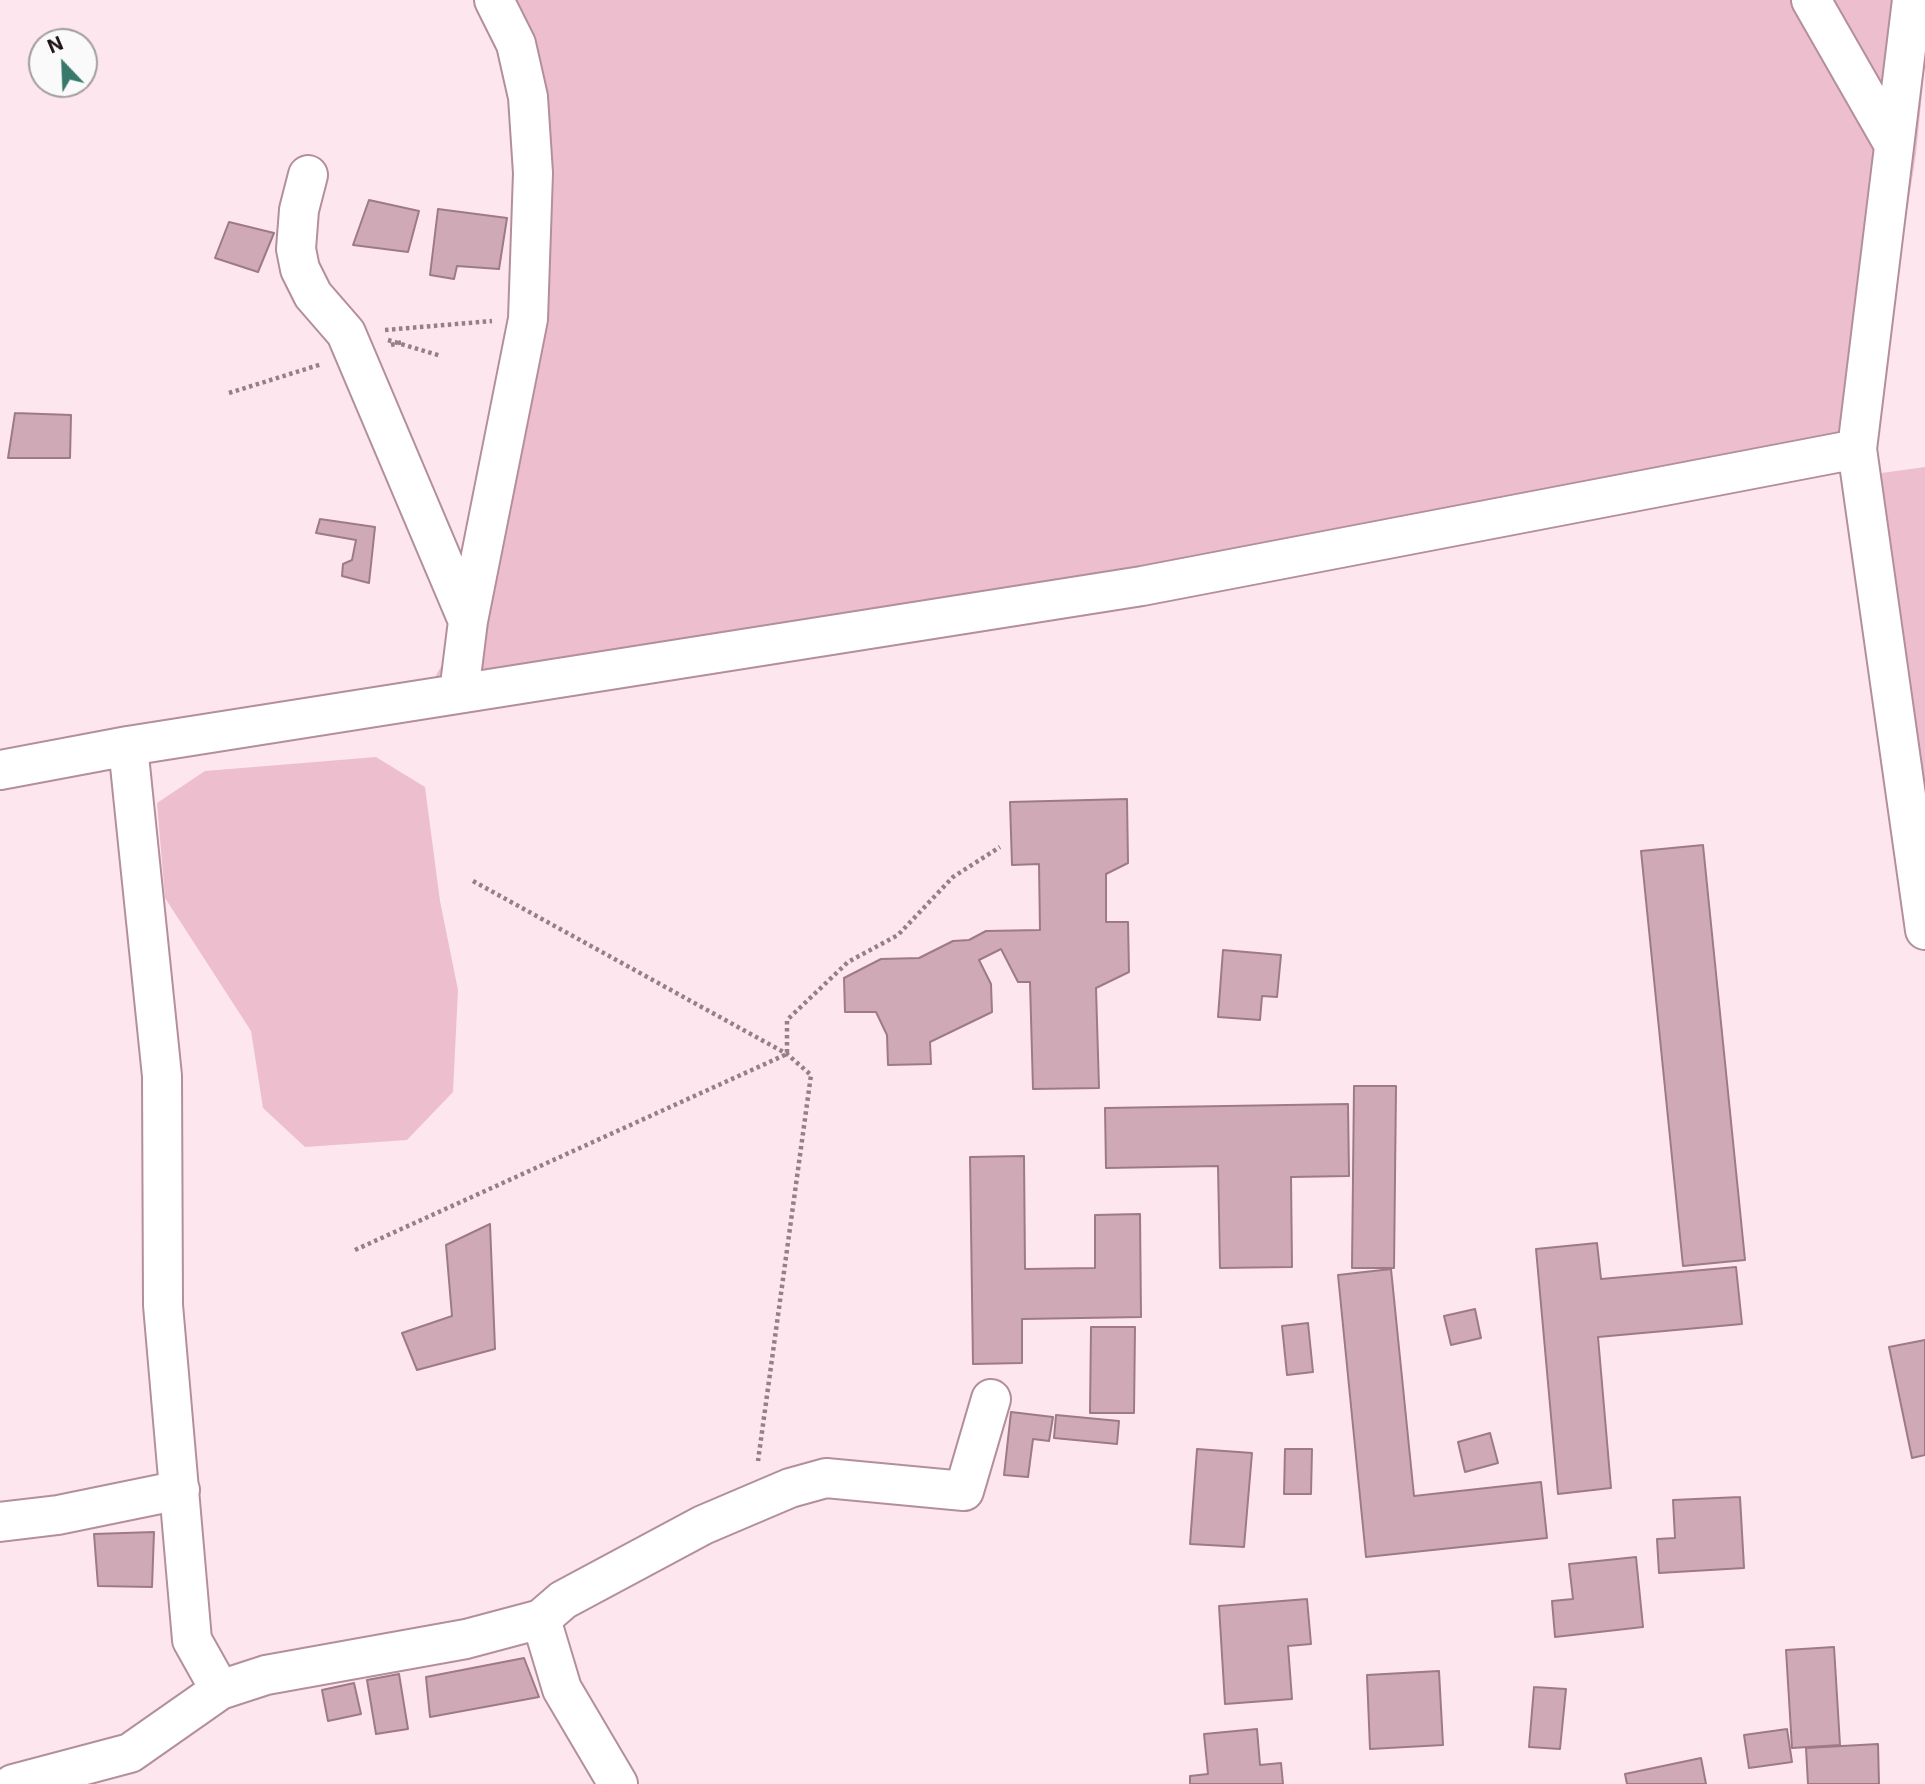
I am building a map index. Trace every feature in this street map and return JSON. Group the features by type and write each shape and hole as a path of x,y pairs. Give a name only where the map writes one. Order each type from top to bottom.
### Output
{"street":[{"path":"459,693 468,621 528,319 533,173 528,97 516,44 494,0"},
{"path":"1811,0 1894,145"},
{"path":"1912,0 1857,449 1925,930"},
{"path":"308,175 299,210 296,249 300,269 313,295 351,343 468,621"},
{"path":"0,770 128,746 1142,586 1857,449"},
{"path":"128,746 162,1076 163,1305 192,1640 220,1689"},
{"path":"13,1784 130,1753 220,1689 266,1675 466,1639 541,1619 563,1600 703,1525 790,1488 826,1478 964,1491 991,1399"},
{"path":"0,1522 58,1515 180,1490"},
{"path":"541,1619 562,1689 618,1784"}],"path":[{"path":"229,393 351,343 528,319"},
{"path":"351,343 402,342"},
{"path":"787,1054 787,1020 848,962 898,935 953,877 1000,847"},
{"path":"473,881 787,1054 811,1075 752,1504"},
{"path":"355,1250 787,1054"}],"shaded area":[{"path":"495,0 1925,0 1925,63 1916,154 1870,449 420,704 448,654 520,283 511,33"},
{"path":"1925,467 1925,881 1867,475"},
{"path":"376,757 425,787 440,901 458,990 453,1092 407,1140 305,1147 263,1108 251,1031 165,898 157,803 205,771"}],"building":[{"path":"369,200 419,211 408,252 353,245"},
{"path":"438,209 507,218 499,269 457,266 454,279 430,275"},
{"path":"229,222 274,233 258,272 215,258"},
{"path":"15,413 71,415 70,458 8,458"},
{"path":"320,519 375,527 369,583 342,576 343,564 352,560 356,540 316,533"},
{"path":"1127,799 1128,863 1106,874 1106,922 1128,922 1129,972 1096,988 1099,1088 1033,1089 1030,982 1018,982 1001,949 979,960 991,984 992,1012 930,1042 931,1064 888,1065 887,1035 876,1012 845,1012 844,978 881,959 919,958 953,941 969,940 986,931 1040,930 1039,864 1012,865 1010,802"},
{"path":"1703,845 1745,1260 1683,1266 1641,851"},
{"path":"1223,950 1281,955 1277,997 1262,996 1260,1020 1218,1017"},
{"path":"1354,1086 1396,1086 1394,1268 1352,1268"},
{"path":"1348,1104 1349,1176 1291,1177 1292,1267 1220,1268 1218,1166 1106,1168 1105,1108"},
{"path":"1024,1156 1025,1269 1095,1268 1095,1215 1140,1214 1141,1317 1022,1319 1022,1363 973,1364 970,1157"},
{"path":"490,1224 495,1349 417,1370 402,1333 452,1316 446,1245"},
{"path":"1597,1243 1601,1279 1736,1267 1742,1324 1598,1337 1611,1488 1558,1494 1536,1249"},
{"path":"1391,1269 1414,1496 1541,1482 1547,1538 1366,1557 1338,1275"},
{"path":"1475,1309 1481,1338 1451,1345 1444,1316"},
{"path":"1308,1323 1313,1372 1287,1375 1282,1326"},
{"path":"1091,1327 1135,1327 1134,1413 1090,1413"},
{"path":"1925,1340 1925,1455 1912,1458 1889,1347"},
{"path":"1011,1412 1053,1417 1049,1441 1033,1439 1028,1477 1004,1475"},
{"path":"1056,1415 1119,1421 1117,1444 1054,1438"},
{"path":"1490,1433 1498,1463 1465,1472 1458,1442"},
{"path":"1197,1449 1252,1453 1244,1547 1190,1544"},
{"path":"1285,1449 1312,1449 1311,1494 1284,1494"},
{"path":"1740,1497 1744,1568 1659,1573 1657,1539 1675,1538 1673,1500"},
{"path":"154,1532 152,1587 98,1586 94,1534"},
{"path":"1636,1557 1643,1627 1555,1637 1552,1601 1573,1599 1569,1564"},
{"path":"1307,1599 1311,1644 1288,1646 1292,1699 1225,1704 1219,1606"},
{"path":"1834,1647 1840,1745 1792,1748 1786,1650"},
{"path":"524,1658 539,1697 430,1717 426,1677"},
{"path":"1439,1671 1443,1745 1370,1749 1367,1675"},
{"path":"399,1674 408,1729 376,1734 367,1680"},
{"path":"354,1683 361,1714 328,1721 322,1690"},
{"path":"1534,1687 1566,1689 1560,1749 1529,1747"},
{"path":"1257,1729 1260,1765 1281,1763 1283,1784 1190,1784 1190,1776 1208,1774 1204,1734"},
{"path":"1787,1729 1792,1762 1749,1768 1744,1735"},
{"path":"1878,1744 1879,1784 1808,1784 1806,1748"},
{"path":"1701,1758 1706,1784 1627,1784 1625,1774"}]}
